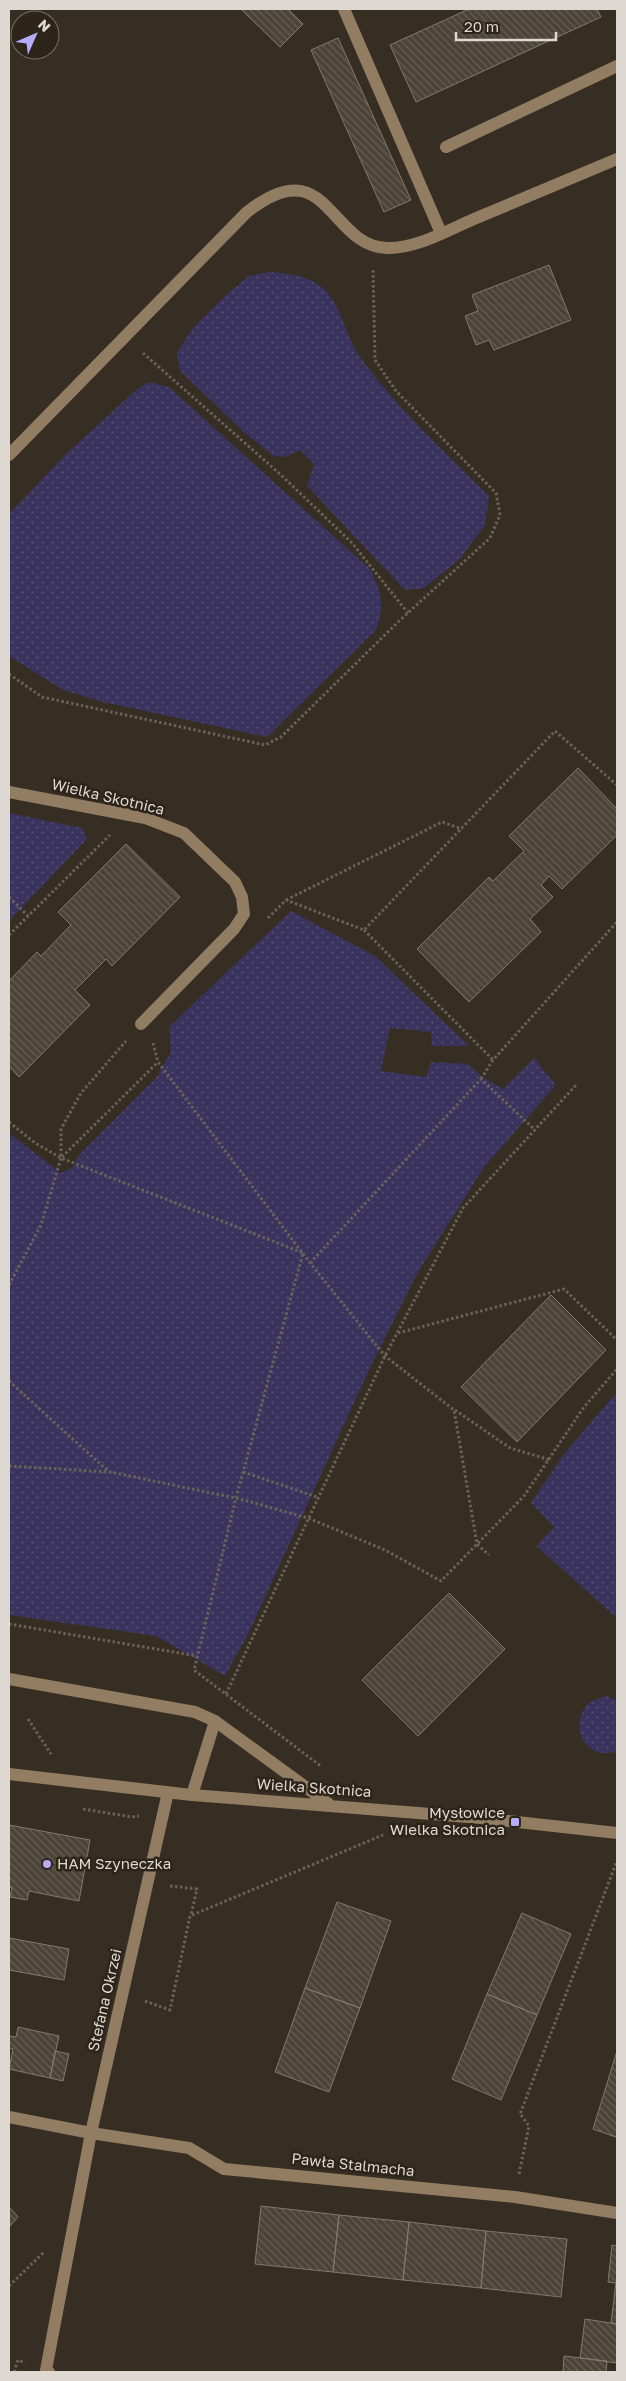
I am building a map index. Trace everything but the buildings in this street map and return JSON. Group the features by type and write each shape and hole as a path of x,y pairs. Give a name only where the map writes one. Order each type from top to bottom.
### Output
{"street":[{"path":"344,9 441,233"},
{"path":"446,147 617,66"},
{"path":"9,455 246,213 273,194 289,190 306,192 326,205 358,236 372,245 387,248 408,246 617,159"},
{"name":"Wielka Skotnica","path":"9,792 145,818 184,832 235,882 242,897 244,914 234,929 141,1024"},
{"path":"9,1679 195,1712 215,1721 330,1805"},
{"path":"192,1795 215,1721"},
{"name":"Wielka Skotnica","path":"9,1774 192,1795 481,1818 617,1833"},
{"name":"Stefana Okrzei","path":"49,2372 46,2370 92,2133 168,1792"},
{"path":"9,2117 92,2133"},
{"name":"Pawła Stalmacha","path":"92,2133 189,2148 224,2168 515,2197 617,2214"}],"path":[{"path":"9,674 42,697 265,745 282,737 408,613 490,538 500,516 496,493 396,391 375,360 372,245"},
{"path":"125,337 280,474 352,543 408,613"},
{"path":"364,930 555,731 617,784"},
{"path":"9,935 129,816"},
{"path":"266,921 286,900 442,822 462,828"},
{"path":"9,897 28,916"},
{"path":"286,900 364,930 493,1060"},
{"path":"310,1264 481,1079 493,1060 617,922"},
{"path":"9,1285 41,1225 61,1158 61,1129 81,1093 141,1024 152,1040 158,1062 310,1264 385,1356 454,1410 510,1448 550,1460"},
{"path":"61,1158 158,1062"},
{"path":"481,1079 535,1130"},
{"path":"226,1694 385,1356 463,1208 577,1084"},
{"path":"9,1122 35,1144 61,1158 302,1253"},
{"path":"302,1253 236,1498 194,1670 324,1768"},
{"path":"398,1333 564,1289 617,1340"},
{"path":"9,1466 110,1472 236,1498 308,1518 385,1550 441,1581 524,1496 584,1407 617,1369"},
{"path":"9,1381 110,1472"},
{"path":"454,1410 477,1544 489,1555"},
{"path":"243,1472 318,1498"},
{"path":"9,1624 197,1656"},
{"path":"28,1719 68,1780"},
{"path":"190,1916 386,1834"},
{"path":"515,2197 529,2126 520,2114 617,1861"},
{"path":"141,2010 143,2000 170,2010 197,1889 170,1886 172,1877"}],"shaded area":[{"path":"269,272 306,278 325,290 336,306 355,349 374,376 422,429 489,496 485,525 460,559 424,588 405,590 307,486 314,464 300,450 285,457 274,456 246,434 180,371 177,353 193,328 225,296 249,276"},
{"path":"148,382 169,387 370,569 380,593 381,613 376,630 267,737 103,702 63,690 9,656 9,514 66,454 136,390"},
{"path":"9,813 82,828 87,839 9,921"},
{"path":"291,911 375,956 469,1046 432,1046 431,1032 390,1028 381,1071 426,1077 431,1062 468,1064 484,1078 503,1089 534,1058 556,1085 484,1167 417,1274 369,1370 248,1634 225,1676 156,1636 9,1615 9,1133 61,1173 72,1168 79,1155 157,1077 171,1052 169,1027"},
{"path":"617,1392 617,1618 536,1546 554,1527 531,1503 564,1454"},
{"path":"606,1696 617,1700 617,1751 606,1753 597,1752 589,1747 583,1740 579,1723 582,1713 588,1704"}],"place":[{"name":"Mysłowice Wielka Skotnica","path":"515,1822"},
{"name":"HAM Szyneczka","path":"47,1864"}]}
